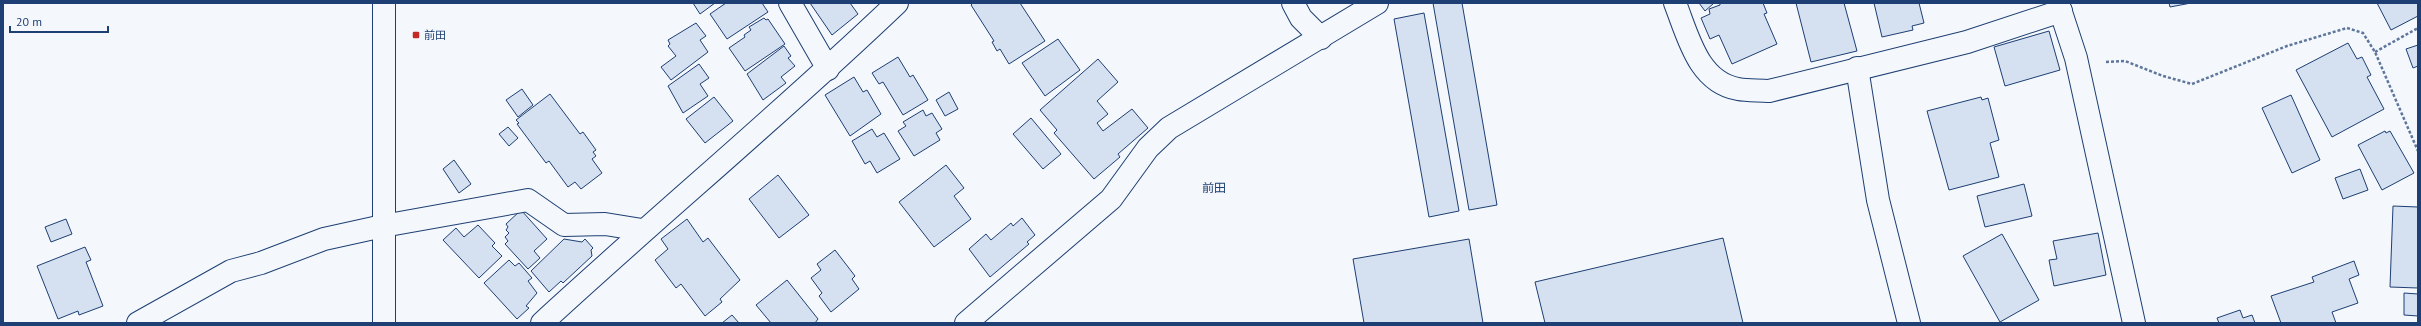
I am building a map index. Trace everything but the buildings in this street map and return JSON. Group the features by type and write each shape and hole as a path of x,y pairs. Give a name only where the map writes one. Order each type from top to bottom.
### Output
{"street":[{"path":"384,3 384,323"},
{"path":"790,3 828,69"},
{"path":"542,323 642,230 828,69 897,3"},
{"path":"1293,3 1301,18 1321,38"},
{"path":"966,323 1111,199 1148,148 1169,128 1377,3"},
{"path":"1676,3 1701,66 1719,82 1738,89 1769,91 1967,42 2059,7 2076,58 2134,323"},
{"path":"1857,68 1878,200 1909,323"},
{"path":"138,323 232,272 261,263 324,239 383,226 528,200 564,225 605,224 642,230"}],"path":[{"path":"2076,58 2106,62 2125,61 2163,76 2192,84 2287,46 2347,28 2363,33 2375,52 2418,151"},
{"path":"2375,52 2418,28"}],"place":[{"name":"前田","path":"416,35"}],"district":[{"name":"前田","path":"1214,188"}]}
